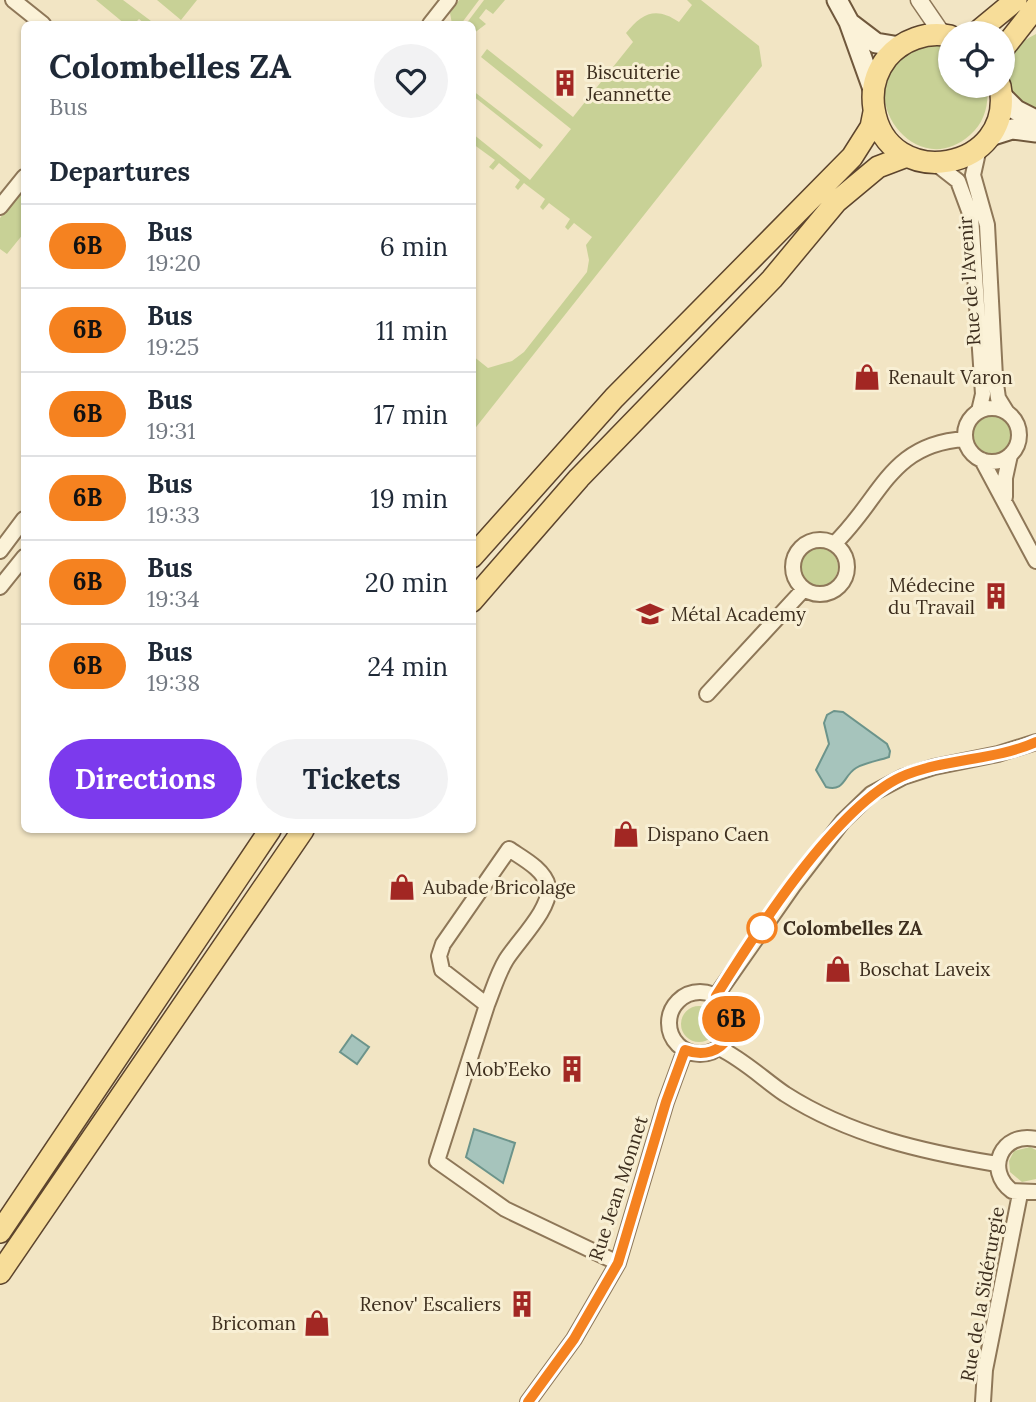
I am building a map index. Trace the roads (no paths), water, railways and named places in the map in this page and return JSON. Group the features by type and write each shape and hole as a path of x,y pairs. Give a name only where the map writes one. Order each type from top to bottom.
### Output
{"main road":[{"path":"476,553 614,398 852,157 871,127 874,112 873,89 849,22 836,0"},
{"path":"991,21 1016,0"},
{"path":"1015,34 1036,8"},
{"path":"849,22 876,43 907,43 938,37"},
{"path":"873,89 882,65 907,43"},
{"path":"984,142 997,124 1000,98"},
{"path":"1007,98 1016,110 1036,120"},
{"path":"874,112 886,138 907,156 935,163 963,158 984,142 1012,129 1036,132"},
{"path":"476,596 579,478 764,288 836,202 878,167 907,156"},
{"path":"0,1232 268,833"},
{"path":"0,1273 301,833"}],"street":[{"path":"13,0 39,21"},
{"path":"432,21 449,0"},
{"path":"920,1 938,25"},
{"path":"907,43 920,1"},
{"name":"Rue de l'Avenir","path":"984,142 972,175 986,225 995,377 998,398 1006,411"},
{"name":"Rue de l'Avenir","path":"935,163 958,181 971,216 983,394 978,411"},
{"path":"0,207 21,181"},
{"path":"982,460 1002,460 1010,455 1018,444 1019,432 1015,420 1006,411 992,408 978,411 966,428 965,439 971,452 982,460 1036,561"},
{"path":"834,544 904,459 935,442 965,439"},
{"path":"1005,502 1005,478 1010,455"},
{"path":"0,551 21,523"},
{"path":"820,540 834,544 846,559 846,576 842,583 836,589 820,594 804,589 794,574 795,557 799,550 820,540"},
{"path":"0,587 21,560"},
{"path":"708,694 804,589"},
{"path":"716,996 801,875 843,821 871,794 903,776 998,754 1036,742"},
{"path":"487,1005 442,970 439,956 443,944 509,849 540,872 549,886 547,896 542,911 505,961 487,1005 437,1160 505,1209 618,1263"},
{"path":"719,1048 732,1027 726,1004 716,996 693,993 673,1007 670,1031 685,1050 696,1054 719,1048 737,1057 786,1094 865,1134 930,1153 997,1164"},
{"name":"Rue Jean Monnet","path":"528,1402 574,1339 618,1263 666,1102 685,1050"},
{"path":"1036,1139 1026,1137 1010,1142 1003,1148 997,1164 1001,1180 1020,1194 1036,1192"},
{"name":"Rue de la Sidérurgie","path":"983,1402 985,1370 1020,1194"}],"water":[{"path":"834,711 843,712 887,744 890,751 889,757 856,768 840,785 832,788 826,787 816,770 829,744 824,723 827,715"},
{"path":"352,1035 369,1047 357,1064 340,1052"},
{"path":"474,1129 515,1143 503,1183 466,1157"}],"place":[{"name":"Biscuiterie Jeannette","path":"565,83"},
{"name":"Renault Varon","path":"867,377"},
{"name":"Médecine du Travail","path":"996,596"},
{"name":"Métal Academy","path":"650,614"},
{"name":"Dispano Caen","path":"626,834"},
{"name":"Aubade Bricolage","path":"402,887"},
{"name":"Colombelles ZA","path":"762,928"},
{"name":"Boschat Laveix","path":"838,969"},
{"name":"Mob’Eeko","path":"572,1069"},
{"name":"Renov' Escaliers","path":"522,1304"},
{"name":"Bricoman","path":"317,1323"}]}
